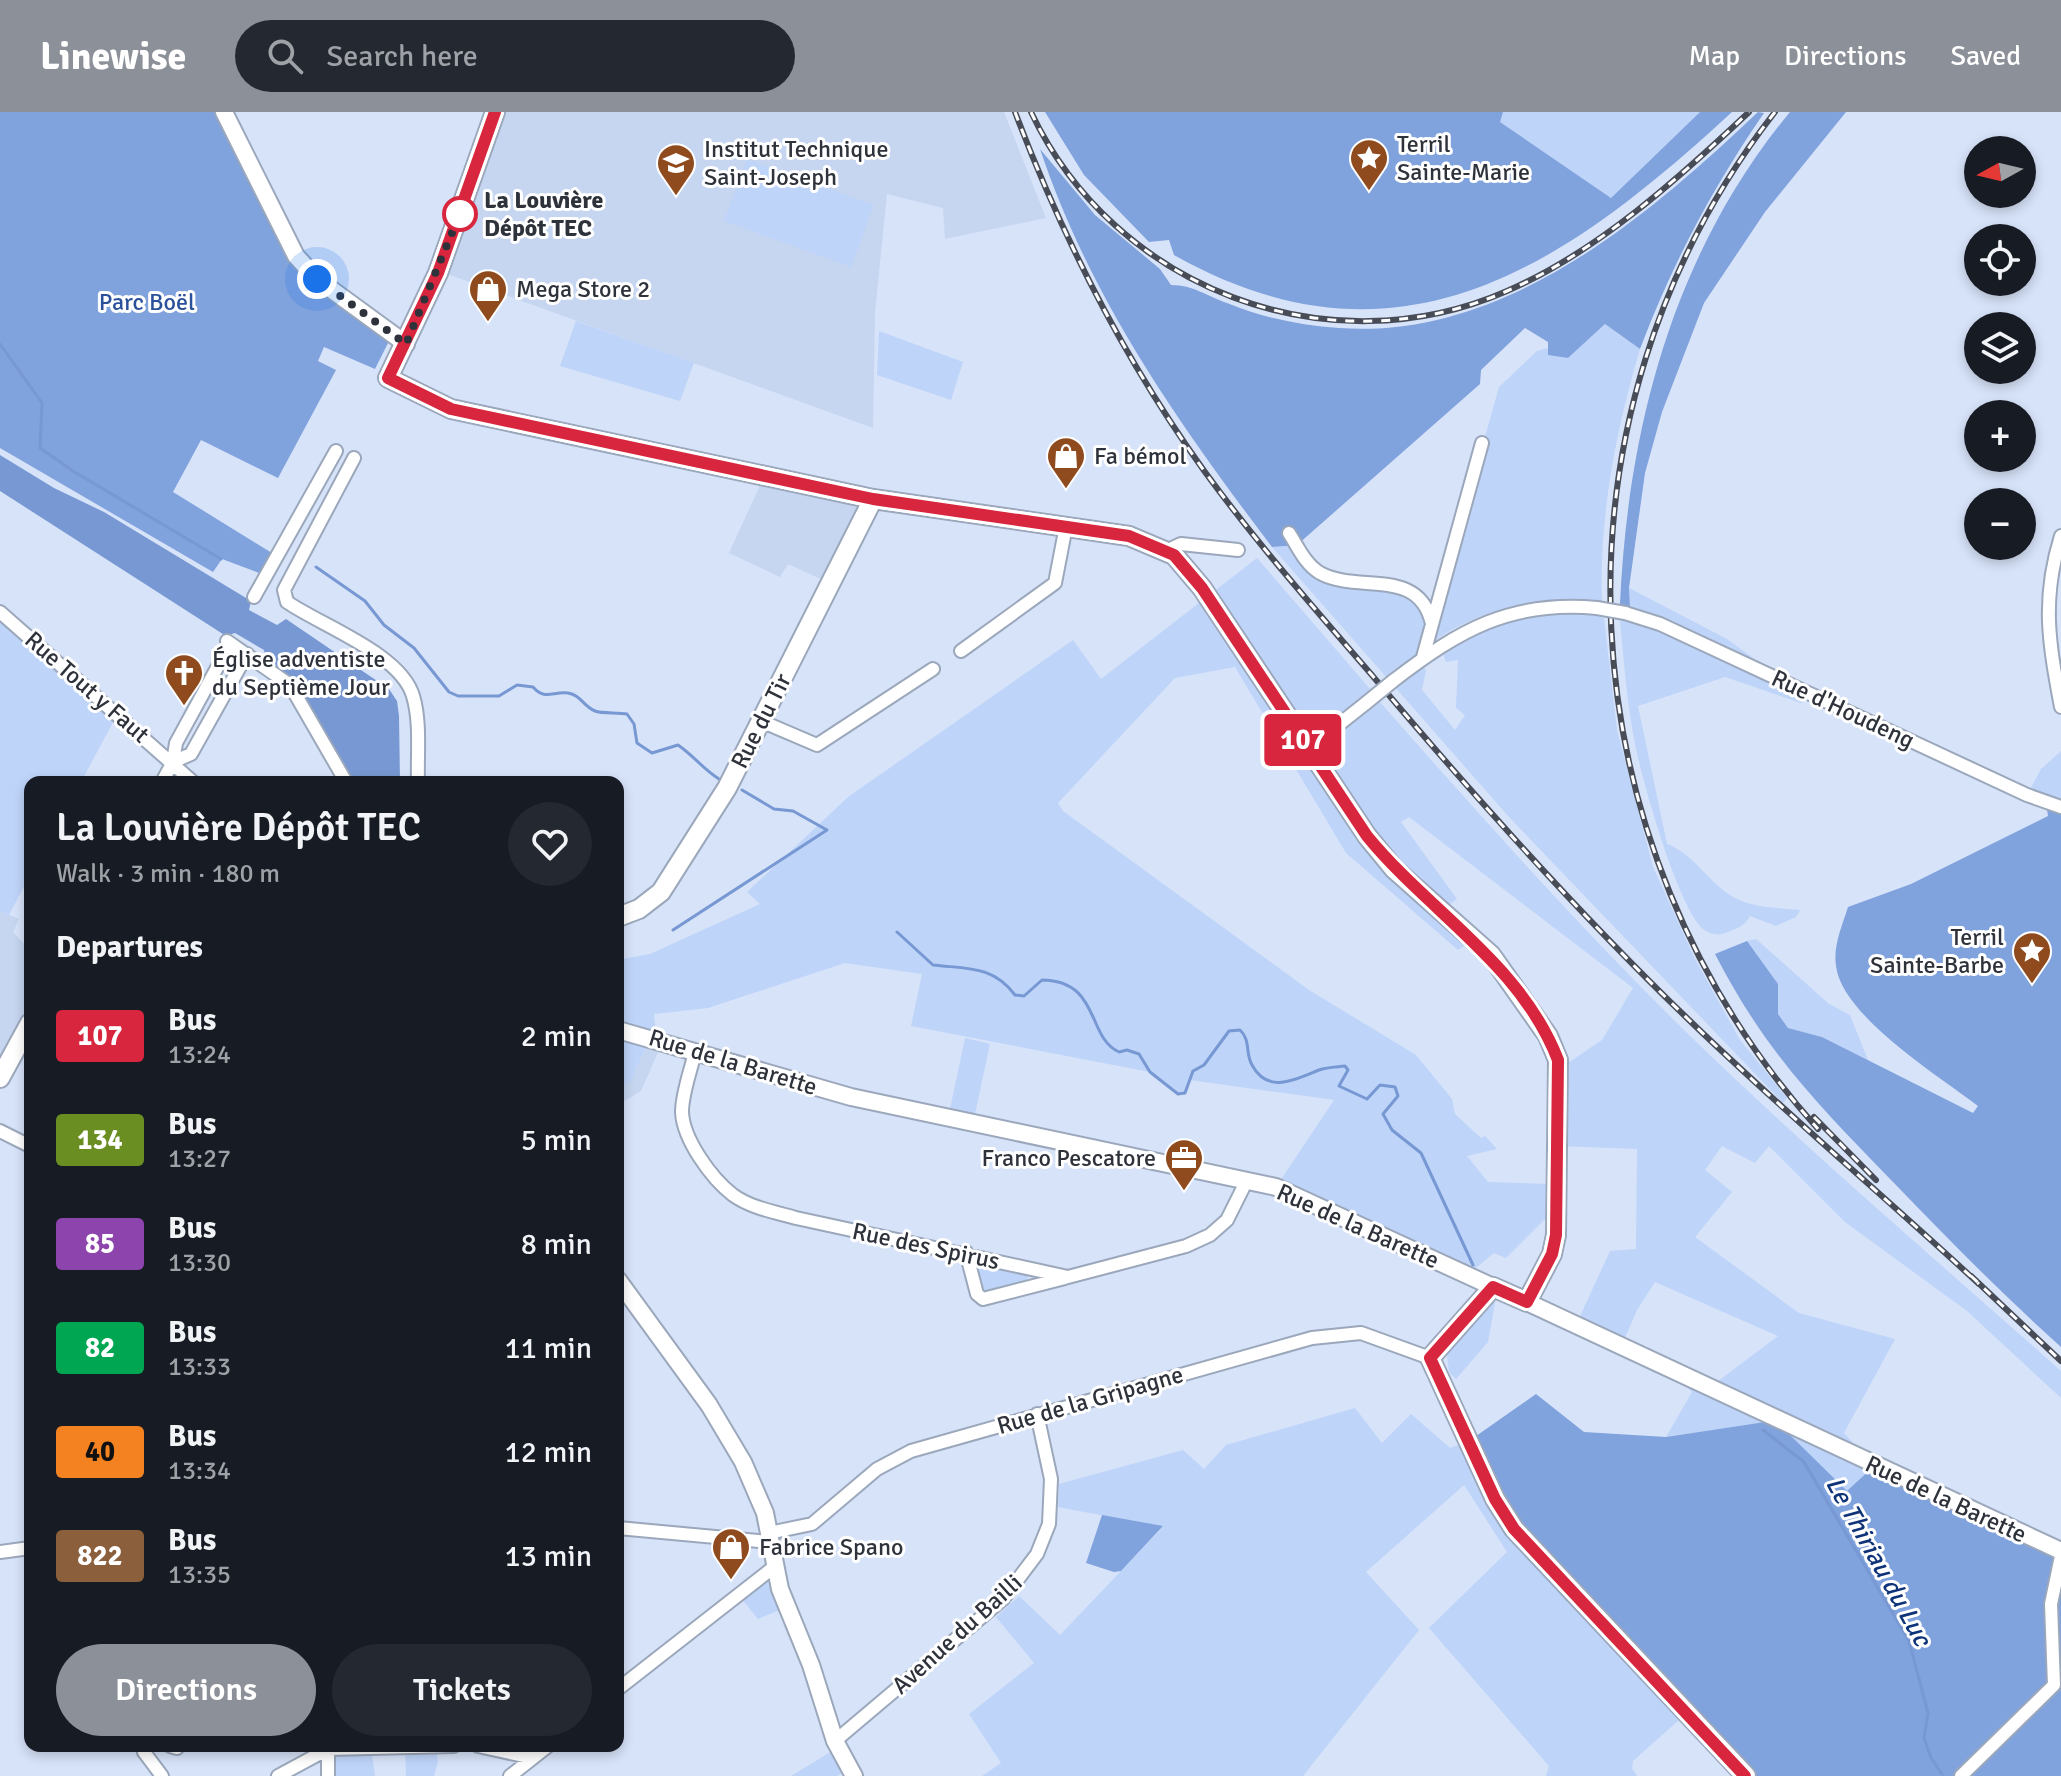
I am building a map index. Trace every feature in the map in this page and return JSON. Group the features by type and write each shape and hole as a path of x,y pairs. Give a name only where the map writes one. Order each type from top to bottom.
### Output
{"main road":[{"path":"495,112 439,271 388,378 451,409 873,499 1143,540 1166,551 1185,566 1373,844 1412,886 1491,955 1554,1048 1560,1086 1556,1235 1552,1254 1527,1302"},
{"name":"Rue du Tir","path":"624,914 652,901 671,880 727,788 873,499"},
{"path":"0,1078 24,1034"},
{"path":"1493,1287 1430,1358 1495,1499 1514,1529 1746,1776"},
{"name":"Rue de la Barette","path":"1493,1287 1527,1302"}],"street":[{"path":"224,112 296,256 317,279 406,344"},
{"path":"1423,657 1482,443"},
{"path":"254,597 336,451"},
{"path":"354,458 284,590 287,602 389,662 404,678 415,707 418,776"},
{"path":"961,651 1055,583 1066,526"},
{"path":"1289,533 1307,562 1319,573 1407,589 1426,606 1433,627"},
{"path":"2060,541 2046,613 2061,707"},
{"path":"1166,551 1181,544 1238,550"},
{"name":"Rue d'Houdeng","path":"1308,749 1423,657 1470,628 1518,612 1561,605 1625,613 1660,624 2027,795 2061,807"},
{"name":"Rue Tout y Faut","path":"0,612 187,776"},
{"path":"165,776 173,762 176,743 228,642 290,685 343,776"},
{"path":"173,762 191,754 247,654"},
{"path":"761,721 817,745 933,669"},
{"name":"Rue de la Barette","path":"624,1032 851,1097 1292,1192 1493,1287"},
{"name":"Rue des Spirus","path":"695,1052 682,1107 685,1131 732,1194 760,1208 796,1218 966,1252 1068,1277 1186,1246 1210,1235 1227,1220 1247,1180"},
{"path":"0,1131 24,1143"},
{"path":"966,1252 977,1294 983,1299 1068,1277"},
{"path":"624,1288 726,1431 765,1513 780,1589 811,1665 835,1741 854,1776"},
{"name":"Rue de la Barette","path":"1527,1302 2060,1551"},
{"name":"Rue de la Gripagne","path":"624,1528 769,1538 812,1524 869,1475 897,1457 1037,1414 1342,1332 1375,1337 1430,1358"},
{"name":"Avenue du Bailli","path":"835,1741 1003,1599 1037,1554 1049,1524 1051,1479 1037,1414"},
{"path":"0,1552 24,1549"},
{"path":"1961,1776 2057,1686 2051,1604 2060,1551"},
{"path":"624,1684 774,1567"},
{"path":"144,1752 162,1776"},
{"path":"278,1776 319,1752"},
{"path":"328,1752 328,1776"},
{"path":"503,1752 532,1752"},
{"path":"503,1752 510,1764 508,1776"},
{"path":"508,1776 532,1752"}],"shaded area":[{"name":"Institut Technique Saint-Joseph","path":"495,112 1004,112 1046,218 945,239 943,208 887,194 875,313 873,428 439,271"},
{"path":"1503,112 1700,112 1611,198 1499,122"},
{"path":"747,159 874,205 851,267 724,221"},
{"path":"576,321 694,363 680,401 560,366"},
{"path":"1605,324 1640,349 1624,411 1606,505 1602,601 1558,601 1514,606 1473,619 1434,641 1438,604 1499,387 1537,351 1548,348 1548,355 1568,358"},
{"path":"879,331 963,362 951,400 877,375"},
{"path":"0,455 54,488 104,512 251,601 249,610 277,625 286,619 389,689 397,701 399,716 400,776 348,776 292,678 266,660 264,650 235,633 226,636 0,491"},
{"path":"763,479 859,507 823,580 788,564 780,577 729,553"},
{"path":"1297,545 1312,568 1407,589 1430,617 1419,661 1426,670 1422,690 1455,730 1465,715 1456,708 1458,660 1446,662 1440,645 1455,636 1561,605 1604,618 1617,730 1653,867 1695,959 1740,1040 1787,1098 1783,1103 1509,817 1272,547"},
{"path":"1257,558 1370,689 1327,734 1379,701 1567,909 1684,1030 1823,1160 2061,1371 2061,1398 1967,1311 1845,1222 1769,1146 1755,1163 1722,1146 1705,1170 1732,1192 1695,1237 1799,1313 1895,1339 1844,1433 1874,1466 1847,1492 1789,1434 1766,1422 1666,1437 1692,1392 1670,1370 1709,1388 1778,1336 1655,1282 1637,1310 1621,1347 1576,1325 1610,1251 1636,1249 1637,1149 1559,1146 1559,1069 1602,1040 1633,988 1409,817 1401,822 1457,899 1441,910 1473,940 1458,950 1346,853 1235,667 1175,678 1058,803 1063,811 1309,990 1416,1055 1452,1099 1455,1114 1497,1149 1467,1156 1488,1182 1551,1184 1550,1220 1544,1220 1506,1258 1494,1253 1467,1275 1276,1187 1334,1100 1190,1080 1185,1093 1178,1094 1150,1072 911,1026 922,974 845,963 708,1008 654,1014 656,1033 650,1037 631,1081 624,1085 624,959 650,954 760,904 747,892 848,797 1073,640 1101,679"},
{"path":"1629,588 1727,639 1787,683 1812,696 1801,703 1725,677 1638,706 1667,844 1686,855 1737,899 1760,906 1800,910 1796,917 1776,926 1750,916 1736,928 1714,934 1703,929 1693,916 1662,842 1635,744 1620,621 1658,623 1630,607"},
{"path":"0,612 118,713 84,776 24,776 24,886 9,915 0,911"},
{"path":"2061,751 2061,800 2027,795 2041,769"},
{"path":"0,911 19,919 13,932 24,944 24,1034 0,1078"},
{"path":"1756,939 1829,1004 1850,1015 1868,1060 1822,1037 1788,1028 1778,1014 1778,984 1747,941"},
{"path":"650,1037 663,1041 641,1091 624,1101 624,1085 631,1080"},
{"path":"965,1038 990,1044 975,1114 950,1109"},
{"path":"981,1264 1027,1274 1028,1283 991,1294 984,1292 976,1272"},
{"path":"1491,1301 1495,1303 1488,1342 1456,1379 1449,1372 1447,1355"},
{"path":"1355,1408 1382,1443 1411,1414 1450,1448 1469,1441 1688,1712 1633,1761 1632,1768 1637,1776 1546,1776 1549,1766 1429,1628 1507,1552 1464,1485 1366,1572 1419,1630 1303,1776 982,1776 1001,1763 969,1714 1034,1663 996,1617 1019,1596 1060,1635 1163,1527 1058,1507 1059,1484 1183,1450 1204,1469 1226,1445"},
{"path":"767,1581 782,1609 758,1619 741,1598"},
{"path":"832,1751 844,1772 837,1776 791,1776"},
{"path":"328,1752 372,1752 375,1776 328,1776"},
{"path":"405,1752 437,1752 434,1776 406,1776"}],"green space":[{"name":"Parc Boël","path":"0,112 214,112 289,258 390,339 375,369 324,347 318,361 336,370 278,478 201,440 173,492 272,553 259,573 222,559 213,572 0,448"},
{"name":"Terril Sainte-Marie","path":"1045,112 1503,112 1500,122 1611,198 1700,112 1732,112 1669,168 1606,217 1541,258 1475,289 1405,306 1333,308 1256,292 1174,255 1169,240 1149,242 1084,175"},
{"path":"1758,112 1764,113 1695,227 1640,349 1605,324 1568,358 1548,355 1548,342 1525,328 1481,370 1480,384 1297,545 1272,547 1170,406 1111,308 1060,204 1040,149 1095,215 1160,269 1171,285 1193,289 1254,313 1296,323 1339,328 1400,327 1458,314 1515,293 1568,264 1620,230 1668,192"},
{"path":"1790,112 1846,112 1765,212 1704,303 1662,412 1645,473 1629,588 1630,607 1620,604 1634,472 1664,344 1687,282 1716,223 1750,166"},
{"path":"2046,803 2061,807 2061,1347 1956,1246 1818,1103 1774,1050 1715,954 1747,941 1778,984 1778,1014 1788,1028 1822,1037 1973,1113 1978,1106 1895,1044 1855,1005 1842,985 1836,966 1839,936 1848,907 1911,884 2048,816"},
{"path":"1536,1394 1584,1432 1666,1437 1765,1422 1789,1434 1847,1491 1874,1466 2061,1551 2061,1776 1746,1776 1514,1529 1469,1441"},
{"path":"1102,1515 1163,1526 1121,1571 1114,1572 1086,1563"}],"waterway":[{"name":"Le Thiriau du Luc","path":"0,344 42,403 40,448 221,559"},
{"name":"Le Thiriau du Luc","path":"316,567 365,601 384,625 414,648 449,692 458,696 499,696 517,685 533,687 545,695 572,694 595,711 627,714 634,724 637,743 652,753 678,745 719,779"},
{"path":"673,930 827,830 793,811 774,809 742,790"},
{"name":"Le Thiriau du Luc","path":"897,932 933,965 988,973 1007,985 1015,995 1024,996 1042,980 1061,983 1074,990 1084,999 1109,1045 1119,1052 1127,1050 1139,1054 1150,1072 1178,1094 1185,1093 1193,1071 1204,1065 1229,1031 1240,1030 1246,1038 1252,1065 1266,1080 1283,1082 1322,1069 1345,1066 1348,1070 1339,1086 1367,1099 1380,1085 1395,1087 1398,1096 1383,1114 1392,1130 1421,1153 1473,1265"},
{"name":"Le Thiriau du Luc","path":"1763,1430 1804,1462 1909,1641 1928,1713 1924,1738 1931,1758 1942,1774"}],"railway":[{"path":"1015,112 1075,252 1122,343 1205,472 1265,549 1486,807 1606,937 1725,1054 1979,1284"},
{"path":"1031,112 1068,173 1115,225 1171,267 1233,297 1299,315 1368,321 1438,313 1507,291 1540,275 1573,256 1635,212 1749,112"},
{"path":"1775,112 1698,232 1645,360 1617,493 1611,628 1629,762 1670,893 1733,1016 1818,1129"},
{"path":"1814,1117 1876,1180"},
{"path":"1971,1276 2061,1361"}],"bus line":[{"name":"107","path":"495,112 438,273 388,378 451,409 873,499 1114,533 1143,540 1174,555 1202,588 1367,836 1394,869 1491,955 1548,1036 1558,1060 1556,1235 1552,1254 1527,1302 1493,1287 1430,1358 1495,1499 1514,1529 1745,1776"}],"place":[{"name":"Terril Sainte-Marie","path":"1369,192"},
{"name":"Institut Technique Saint-Joseph","path":"676,197"},
{"name":"La Louvière Dépôt TEC","path":"460,214"},
{"name":"Mega Store 2","path":"488,323"},
{"name":"Fa bémol","path":"1066,490"},
{"name":"Église adventiste du Septième Jour","path":"184,707"},
{"name":"Terril Sainte-Barbe","path":"2032,985"},
{"name":"Franco Pescatore","path":"1184,1192"},
{"name":"Fabrice Spano","path":"731,1581"}],"route":[{"path":"317,279 406,344 438,273 461,211 460,214"}]}
